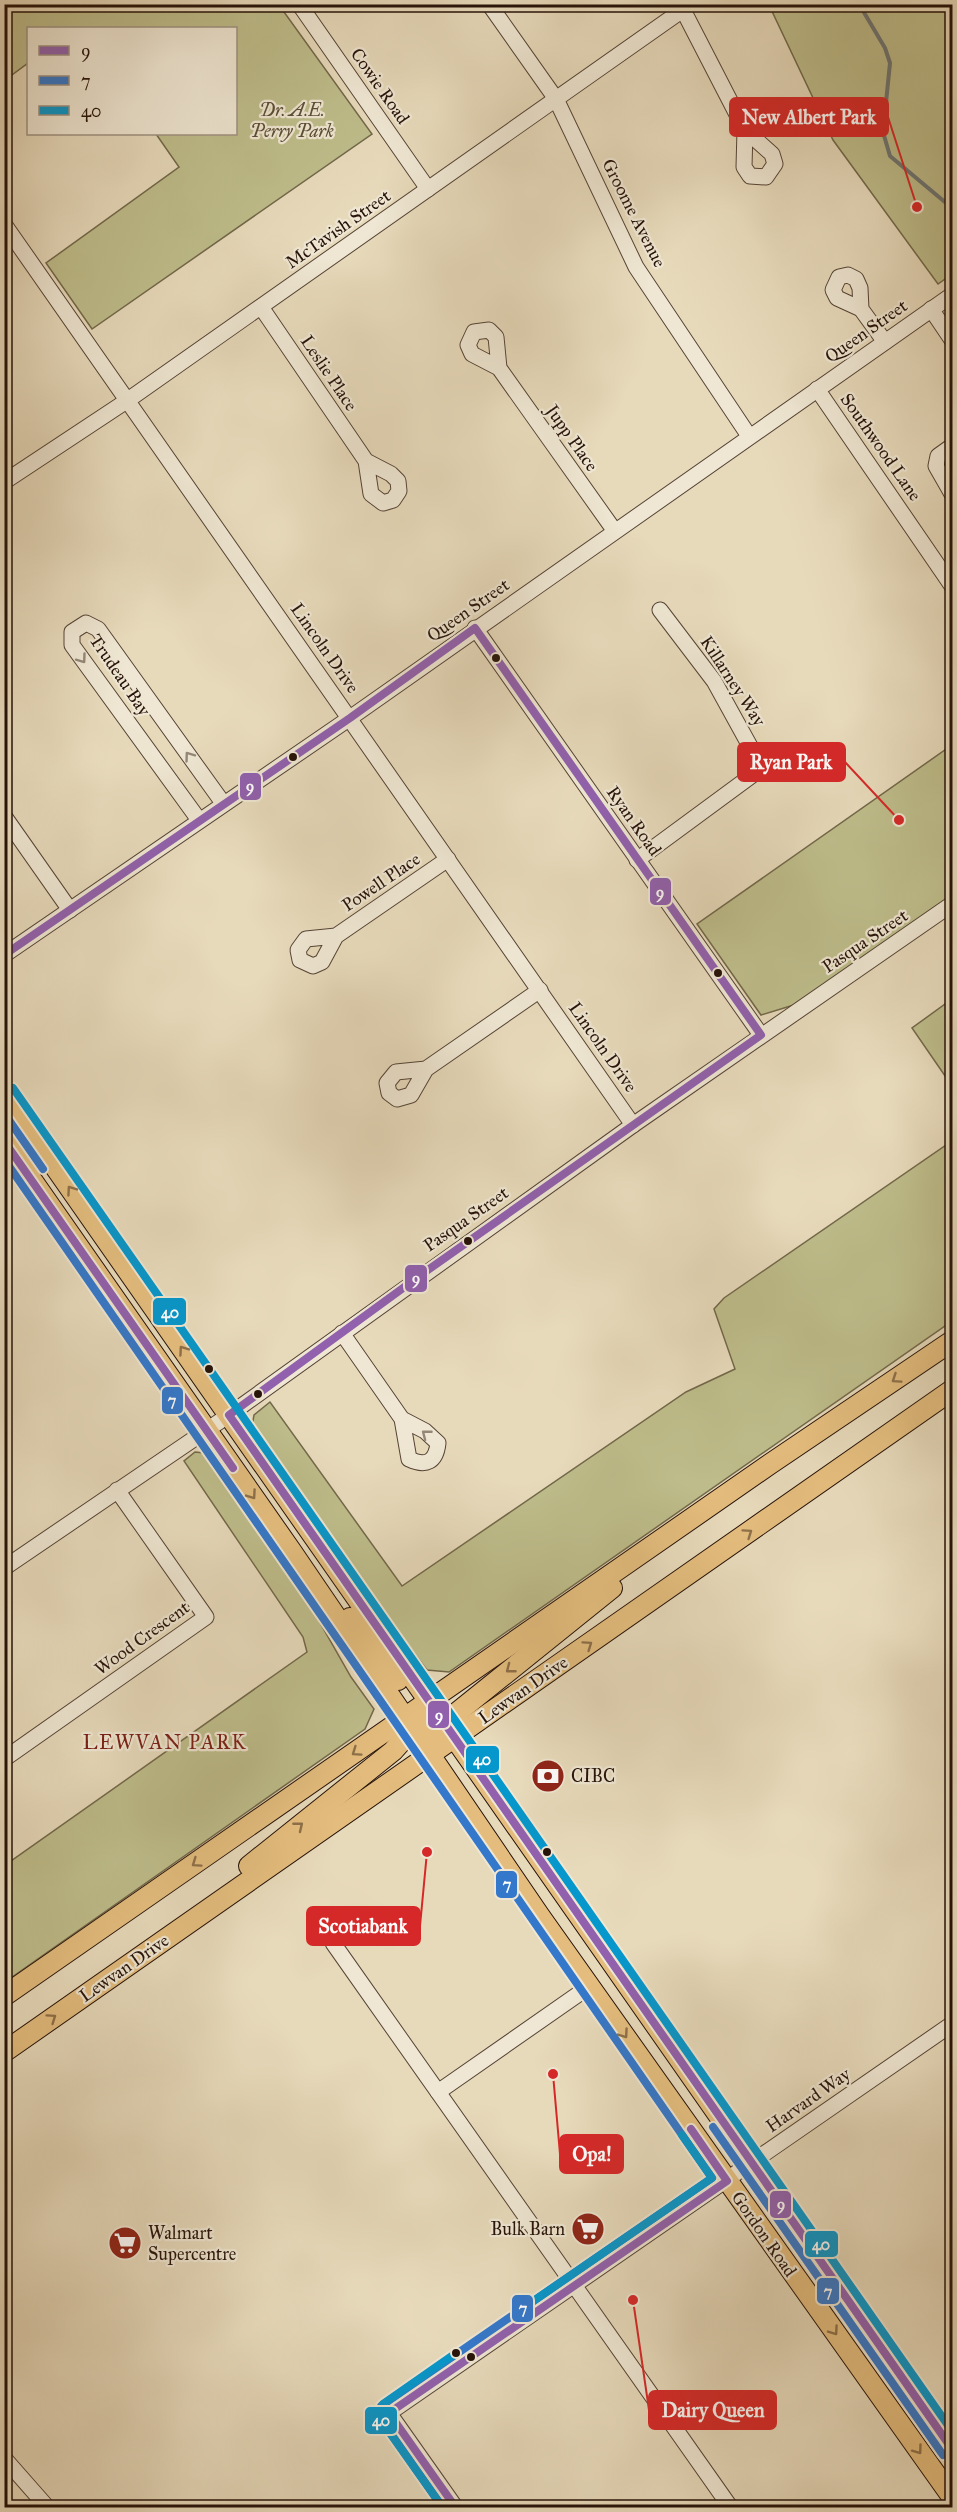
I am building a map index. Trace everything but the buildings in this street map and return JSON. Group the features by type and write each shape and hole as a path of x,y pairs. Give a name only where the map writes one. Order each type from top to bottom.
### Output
{"main road":[{"name":"Gordon Road","path":"4,1094 229,1415 418,1714 430,1755 727,2181 952,2497"},
{"name":"Gordon Road","path":"4,1140 292,1552 418,1714 445,1730 952,2449"},
{"path":"4,1996 418,1714 770,1464 950,1344"},
{"name":"Lewvan Drive","path":"445,1730 878,1442 952,1390"},
{"path":"878,1442 952,1396"},
{"path":"430,1755 427,1745 770,1464"},
{"path":"106,1980 384,1758 418,1714"},
{"name":"Lewvan Drive","path":"4,2052 430,1755"}],"street":[{"name":"Cowie Road","path":"299,4 428,189"},
{"name":"Groome Avenue","path":"489,4 556,99 636,267 749,436"},
{"name":"McTavish Street","path":"4,482 128,400 685,6"},
{"path":"685,6 745,130"},
{"name":"Lincoln Drive","path":"4,224 633,1125"},
{"name":"Queen Street","path":"4,955 350,718 614,530 952,295"},
{"name":"Leslie Place","path":"261,307 366,461"},
{"path":"861,309 885,342"},
{"path":"932,309 952,340"},
{"name":"Jupp Place","path":"499,368 614,530"},
{"name":"Southwood Lane","path":"817,389 952,586"},
{"path":"952,446 938,456 936,466 952,494"},
{"name":"Killarney Way","path":"637,860 762,768 714,681 660,610"},
{"name":"Trudeau Bay","path":"199,820 72,645 72,632 86,623 98,629 223,803"},
{"name":"Ryan Road","path":"476,628 761,1035"},
{"path":"4,816 70,910"},
{"name":"Powell Place","path":"336,936 448,859"},
{"name":"Pasqua Street","path":"4,1568 229,1415 633,1125 952,904"},
{"path":"426,1069 540,990"},
{"path":"342,1333 402,1419"},
{"name":"Wood Crescent","path":"4,1759 206,1617 117,1490"},
{"path":"333,1943 731,2508"},
{"path":"438,2092 590,1986"},
{"name":"Harvard Way","path":"456,2508 389,2413 952,2024"},
{"path":"4,2458 48,2508"}],"green space":[{"name":"Dr. A.E. Perry Park","path":"5,4 279,5 372,134 92,329 46,263 179,167 157,135 237,135 237,27 27,27 27,64 5,80"},
{"path":"769,5 952,5 952,274 938,284 833,140"},
{"path":"952,745 952,895 797,1004 761,1015 697,924"},
{"path":"952,999 952,1086 912,1028"},
{"path":"952,1141 952,1321 449,1672 427,1670 354,1574 252,1427 254,1415 270,1402 402,1586 686,1392 735,1369 714,1309 724,1298"},
{"path":"195,1452 214,1454 283,1558 351,1677 374,1709 365,1729 5,1982 4,1866 307,1652 303,1637 184,1461"}],"waterway":[{"path":"859,4 885,48 890,63 883,132 890,156 952,208"}],"transit line":[{"name":"9","path":"4,955 350,718 475,628 761,1035 425,1272 229,1415 952,2449"},
{"name":"40","path":"13,1088 952,2431"},
{"name":"7","path":"4,1113 43,1169"},
{"name":"9","path":"4,1141 233,1468"},
{"name":"7","path":"4,1159 712,2178 381,2406 380,2418 443,2508"},
{"name":"7","path":"713,2127 943,2455"},
{"name":"9","path":"456,2508 389,2413 727,2181 691,2129"},
{"name":"40","path":"516,2313 712,2178 682,2135"},
{"name":"40","path":"443,2508 380,2419 379,2412 383,2404 456,2353"}],"place":[{"name":"New Albert Park","path":"917,207"},
{"name":"Ryan Park","path":"899,820"},
{"name":"CIBC","path":"548,1776"},
{"name":"Scotiabank","path":"427,1852"},
{"name":"Opa!","path":"553,2074"},
{"name":"Bulk Barn","path":"588,2229"},
{"name":"Walmart Supercentre","path":"125,2243"},
{"name":"Dairy Queen","path":"633,2300"}],"district":[{"name":"LEWVAN PARK","path":"165,1742"}]}
